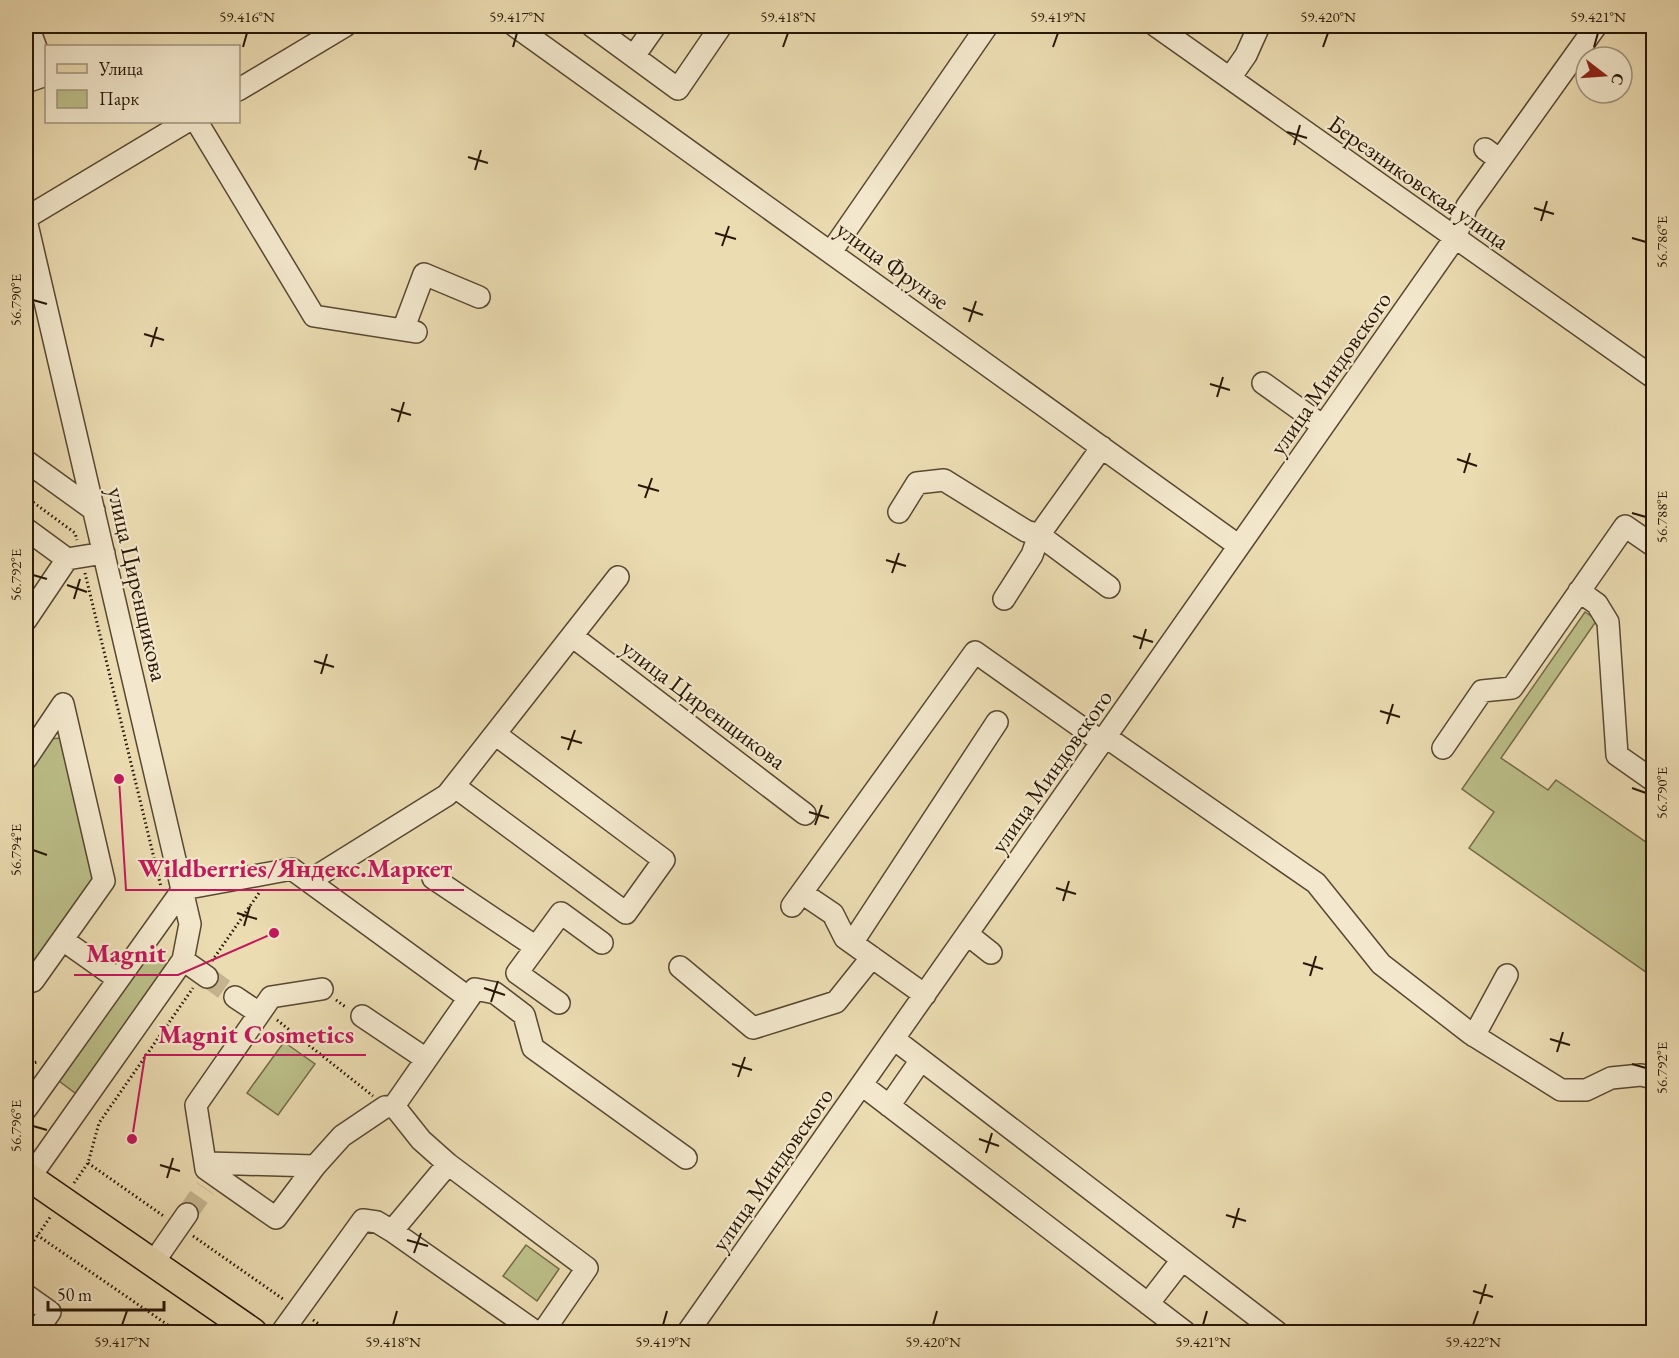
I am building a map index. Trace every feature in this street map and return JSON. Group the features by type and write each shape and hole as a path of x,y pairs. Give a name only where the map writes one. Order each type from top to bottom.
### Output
{"main road":[{"path":"27,1176 253,1332"}],"street":[{"path":"28,26 45,72"},
{"path":"240,89 345,26"},
{"name":"улица Фрунзе","path":"515,26 1239,546"},
{"path":"592,26 678,89 721,26"},
{"path":"634,56 655,26"},
{"path":"831,252 987,26"},
{"name":"Березниковская улица","path":"1156,26 1455,238 1652,374"},
{"path":"1230,78 1246,55 1259,26"},
{"name":"улица Миндовского","path":"688,1332 1455,238 1467,206 1492,155 1596,26"},
{"path":"26,82 45,75"},
{"path":"26,219 184,123"},
{"path":"198,123 314,315 409,331 424,274 479,297"},
{"name":"улица Циренщикова","path":"26,219 33,287 104,553 172,891 190,924 183,960"},
{"path":"1263,383 1323,426"},
{"path":"1004,599 1032,555 1039,535 1102,447"},
{"path":"26,461 94,510"},
{"path":"899,512 917,483 944,480 1026,531 1039,535 1109,587"},
{"path":"1443,748 1482,691 1512,688 1625,526 1653,546"},
{"path":"26,529 74,559"},
{"path":"26,620 74,559 104,553"},
{"path":"309,881 447,795 618,577"},
{"path":"1579,591 1596,604 1608,622 1617,755 1653,781"},
{"name":"улица Циренщикова","path":"572,636 805,814"},
{"path":"925,995 845,938 833,914 797,899 975,652 1316,883 1381,963 1474,1036 1561,1090 1586,1090 1611,1078 1641,1075 1653,1078"},
{"path":"26,759 63,704 104,881 33,981 26,983"},
{"path":"852,943 998,722"},
{"path":"454,786 626,913 664,860 495,734"},
{"path":"26,1109 118,979 172,891 292,869 469,998"},
{"path":"433,878 536,947"},
{"path":"560,1003 517,973 561,913 602,943"},
{"path":"967,934 991,953"},
{"path":"63,940 118,979"},
{"path":"681,967 753,1028 836,1002 872,957"},
{"path":"27,1176 183,960 205,975"},
{"path":"1474,1036 1507,975"},
{"path":"328,994 271,997 196,1105 208,1175 276,1218 315,1166 342,1136 389,1107 476,989 495,993 524,1015 533,1048 686,1158"},
{"path":"524,1015 542,990"},
{"path":"235,997 261,1011"},
{"path":"358,1015 426,1059"},
{"path":"894,1039 1277,1332"},
{"path":"889,1106 921,1060"},
{"path":"862,1085 1185,1332"},
{"path":"389,1107 448,1164 587,1268 543,1332"},
{"path":"392,1231 448,1164"},
{"path":"208,1175 315,1166"},
{"path":"153,1263 183,1220"},
{"path":"282,1332 363,1220 377,1222 392,1231 536,1332"},
{"path":"1148,1304 1182,1260"},
{"path":"26,1295 50,1312 36,1332"}],"path":[{"path":"26,497 75,533 74,559 172,891"},
{"path":"259,894 205,975 99,1122 88,1162 183,1220 298,1310 330,1332"},
{"path":"328,994 358,1015"},
{"path":"261,1011 389,1107"},
{"path":"26,1064 44,1060"},
{"path":"78,1108 99,1122"},
{"path":"37,1235 178,1332"}],"green space":[{"path":"1585,612 1597,620 1501,758 1548,790 1556,780 1653,847 1653,977 1469,848 1494,812 1462,789"},
{"path":"63,738 99,882 26,973 26,771 47,739"},
{"path":"151,952 172,967 79,1096 59,1081"},
{"path":"284,1042 315,1064 278,1115 247,1093"},
{"path":"526,1245 559,1269 537,1301 503,1276"}],"tunnel":[{"path":"207,977 235,997"},
{"path":"187,1214 205,1188"}],"place":[{"name":"Wildberries/Яндекс.Маркет","path":"119,779"},
{"name":"Magnit","path":"274,933"},
{"name":"Magnit Cosmetics","path":"132,1139"}]}
